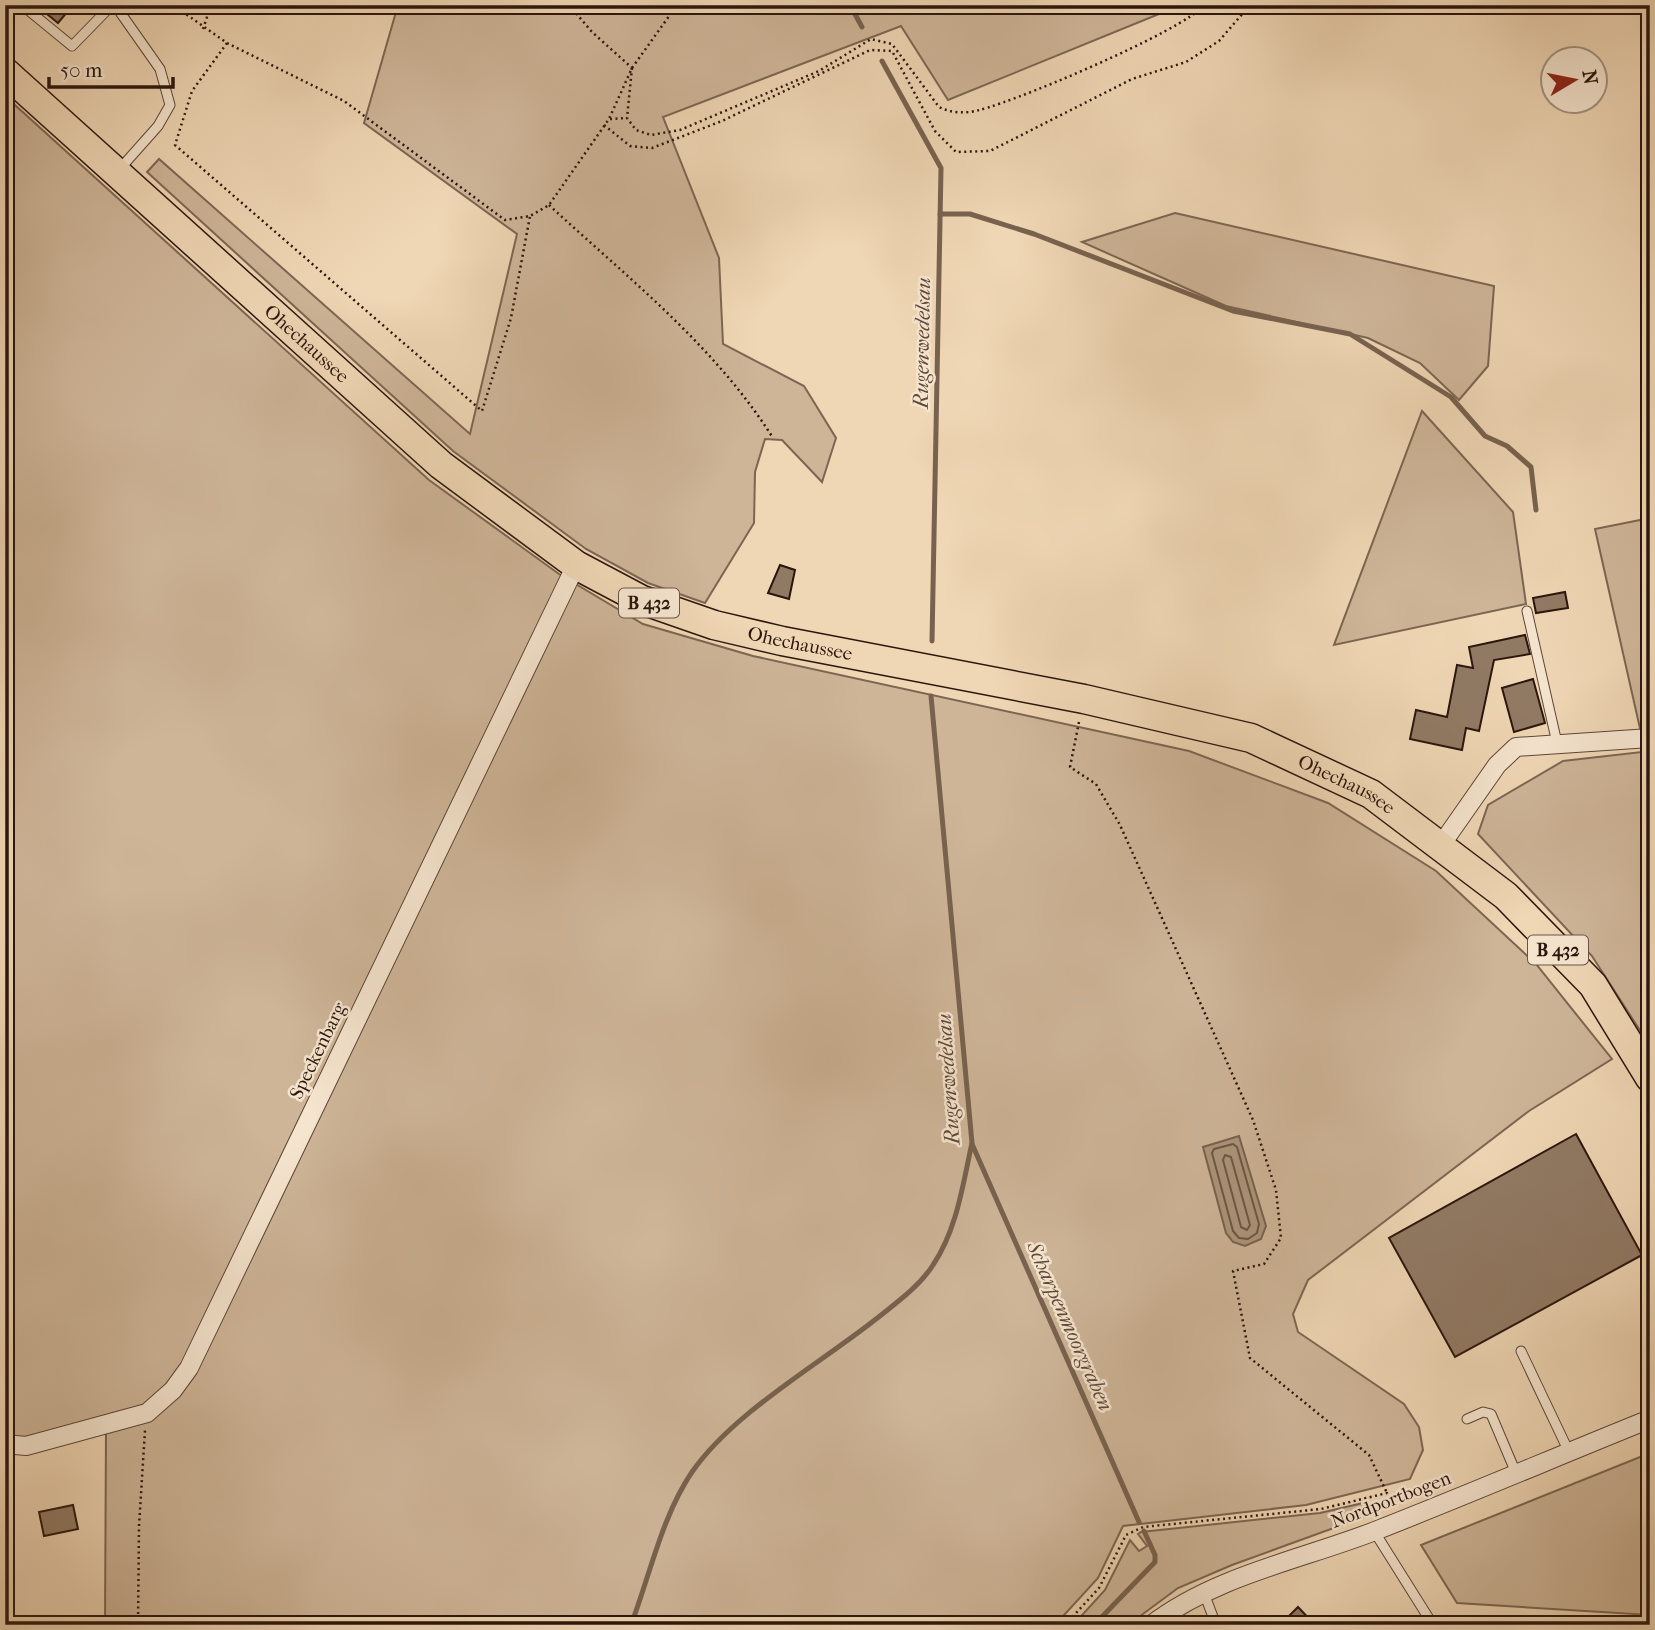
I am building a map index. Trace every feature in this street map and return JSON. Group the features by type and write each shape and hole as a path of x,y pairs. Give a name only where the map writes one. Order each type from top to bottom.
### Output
{"main road":[{"name":"Ohechaussee","path":"5,72 441,465 576,565 642,600 714,625 782,641 1084,699 1251,738 1371,794 1506,896 1593,985 1650,1077"}],"street":[{"name":"Speckenbarg","path":"5,1444 26,1446 147,1413 173,1390 188,1367 576,565"},
{"path":"1441,845 1506,755 1516,747 1650,738"},
{"name":"Nordportbogen","path":"1150,1625 1172,1608 1203,1593 1374,1531 1650,1419"}],"lane":[{"path":"22,5 72,46 113,5 160,69 170,105 158,126 117,173"},
{"path":"1527,611 1557,743"},
{"path":"1521,1351 1569,1452"},
{"path":"1467,1419 1483,1412 1491,1414 1516,1473"},
{"path":"1374,1531 1433,1625"},
{"path":"1203,1593 1216,1625"}],"path":[{"path":"173,5 226,43 344,101 505,220 530,216 549,205 609,119 632,68 677,5"},
{"path":"203,29 211,5"},
{"path":"569,5 583,23 632,68"},
{"path":"632,68 627,118 636,130 651,135 680,130 819,71 871,40 892,44 939,107 950,112 972,112 1026,94 1086,69 1177,24 1204,5"},
{"path":"604,125 630,146 652,149 722,121 870,50 892,51 934,131 956,152 990,151 1132,79 1186,62 1219,41 1250,5"},
{"path":"226,43 192,91 175,145 482,411 511,318 530,216"},
{"path":"609,119 627,118"},
{"path":"549,205 698,342 733,379 773,438"},
{"path":"1084,699 1070,767 1096,784 1120,825 1253,1121 1276,1190 1281,1238 1264,1264 1233,1271 1250,1358 1369,1455 1387,1493 1396,1522"},
{"path":"138,1625 139,1527 147,1413"},
{"path":"1065,1625 1098,1588 1126,1535 1143,1527 1321,1509 1387,1493"}],"shaded area":[{"path":"398,5 1181,5 948,100 901,26 663,117 719,258 723,344 804,386 836,438 822,482 782,440 765,439 755,472 754,523 705,603 648,583 586,549 453,451 147,172 159,159 470,434 517,234 364,123"},
{"path":"5,96 429,480 559,574 643,624 753,656 1189,751 1328,803 1436,871 1536,964 1612,1059 1529,1111 1308,1280 1293,1314 1298,1332 1404,1404 1419,1427 1423,1450 1410,1479 1306,1505 1123,1526 1098,1578 1055,1625 105,1625 106,1432 24,1439 5,1436"},
{"path":"1175,213 1494,286 1488,366 1459,400 1420,363 1368,338 1226,306 1082,242"},
{"path":"1422,411 1513,512 1526,604 1334,645"},
{"path":"1650,518 1650,732 1641,733 1595,529"},
{"path":"1650,751 1650,1046 1592,956 1478,834 1488,805 1563,761"},
{"path":"1650,1453 1650,1615 1457,1603 1421,1545"},
{"path":"1363,1503 1364,1517 1232,1565 1178,1588 1128,1625 1073,1625 1105,1590 1130,1540 1139,1551 1147,1546 1138,1534 1141,1532 1320,1513"}],"water":[{"path":"1239,1136 1266,1226 1261,1239 1245,1246 1233,1242 1226,1233 1203,1147"}],"building":[{"path":"36,5 73,5 58,23"},
{"path":"780,565 795,570 789,599 768,593"},
{"path":"1565,592 1568,608 1536,613 1533,598"},
{"path":"1525,635 1530,654 1494,660 1479,731 1466,728 1462,750 1410,739 1416,710 1447,717 1457,665 1473,668 1469,647"},
{"path":"1533,679 1545,723 1514,732 1502,688"},
{"path":"1576,1134 1642,1255 1455,1357 1389,1238"},
{"path":"73,1505 78,1529 44,1536 39,1512"},
{"path":"1298,1607 1315,1625 1280,1625"}],"waterway":[{"name":"Rugenwedelsau","path":"850,5 862,27"},
{"name":"Rugenwedelsau","path":"882,61 941,168 932,641"},
{"path":"940,214 970,214 1034,234 1233,311 1350,334 1451,397 1485,436 1507,446 1531,467 1536,510"},
{"name":"Rugenwedelsau","path":"631,1625 672,1507 692,1472 730,1429 753,1409 914,1288 941,1251 954,1222 972,1143 931,696"},
{"name":"Scharpenmoorgraben","path":"972,1144 1139,1522"},
{"name":"Scharpenmoorgraben","path":"1094,1625 1155,1562 1155,1555 1144,1531"}]}
